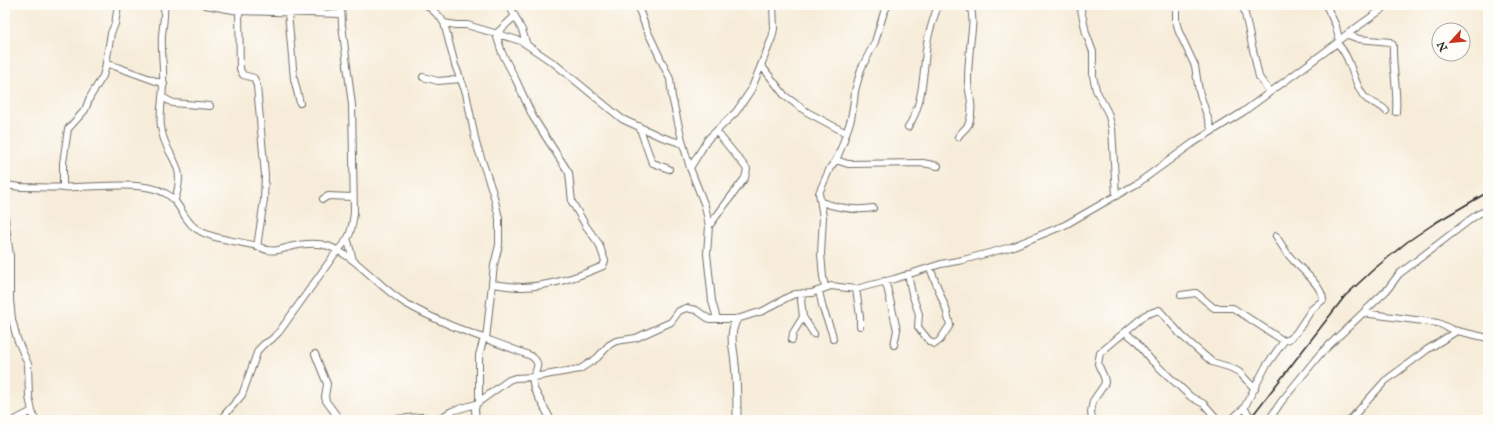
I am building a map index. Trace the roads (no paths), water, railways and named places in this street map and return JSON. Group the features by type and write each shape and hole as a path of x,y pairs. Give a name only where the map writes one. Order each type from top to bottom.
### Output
{"street":[{"path":"63,188 63,163 68,129 85,110 103,76 118,5"},
{"path":"164,5 165,12 162,37 164,84 161,126 162,134 178,167 180,175 178,192 175,199"},
{"path":"205,5 239,11 341,14"},
{"path":"278,12 280,5"},
{"path":"220,420 242,395 258,350 279,332 337,251 348,241 352,231 354,213 352,105 341,5"},
{"path":"427,5 440,17 444,23 455,65 462,79 466,93 476,144 493,193 499,218 499,245 485,339 479,355 478,403 475,410 476,420"},
{"path":"509,5 527,45"},
{"path":"639,5 646,28 670,79 672,97 683,144 690,168 702,195 709,226 707,254 712,301 717,319"},
{"path":"690,168 708,139 736,112 751,90 772,38 774,28 773,5"},
{"path":"825,287 821,254 823,217 819,193 830,168 836,160 846,133 851,119 855,91 861,69 875,42 884,12 888,5"},
{"path":"908,127 917,106 924,71 927,42 938,5"},
{"path":"958,137 969,123 972,107 968,80 974,20 970,5"},
{"path":"1080,5 1086,33 1093,52 1096,90 1108,113 1112,128 1116,196"},
{"path":"1176,5 1176,20 1179,32 1195,66 1199,91 1212,131"},
{"path":"1243,5 1259,77 1270,92"},
{"path":"1326,5 1336,26 1338,42 1346,53 1352,73 1363,95 1368,101 1384,108 1386,111"},
{"path":"383,420 420,416 435,419 441,418 452,411 478,403 509,380 514,378 533,377 580,369 597,358 609,345 616,341 636,338 671,322 679,311 686,308 696,310 709,319 736,319 763,311 788,297 803,293 812,293 831,286 856,289 941,264 963,260 1011,247 1065,225 1138,183 1212,131 1243,112 1388,5"},
{"path":"239,11 240,69 243,75 254,78 257,86 265,175 264,200 257,246"},
{"path":"288,12 294,79 300,102"},
{"path":"496,34 515,16"},
{"path":"444,23 467,25 515,39 527,45 555,64 622,119 658,136 683,144"},
{"path":"492,284 522,287 551,284 593,271 603,266 605,262 599,244 586,226 572,202 569,173 533,117 502,53 496,34"},
{"path":"1348,35 1359,39 1390,42 1393,45 1397,85 1396,112"},
{"path":"106,63 164,84"},
{"path":"761,65 785,96 807,112 846,133"},
{"path":"423,77 438,81 462,79"},
{"path":"162,97 173,103 210,106"},
{"path":"639,126 653,163 669,169"},
{"path":"709,226 745,178 747,168 716,131"},
{"path":"836,160 848,164 923,163 938,166"},
{"path":"5,185 63,188 146,187 160,191 175,199 187,220 194,227 218,238 276,251 292,247 318,244 327,246 353,260 383,288 405,303 485,339 536,359 538,364 533,377 534,388 551,420"},
{"path":"323,199 328,196 353,197"},
{"path":"821,202 844,209 864,210 873,208"},
{"path":"1270,419 1320,354 1387,290 1399,274 1470,219 1488,210"},
{"path":"5,218 10,256 10,300 12,319 16,339 28,364 28,388 35,420"},
{"path":"1231,420 1244,408 1266,366 1284,341 1296,333 1312,309 1323,300 1323,297 1312,280 1290,257 1276,236"},
{"path":"348,241 353,260"},
{"path":"908,274 912,294 919,314 918,327 930,342 935,344 940,340 950,325 946,309 930,268"},
{"path":"884,281 887,287 897,330 894,345"},
{"path":"856,289 860,326"},
{"path":"819,291 833,339"},
{"path":"803,293 801,300 803,317 814,334"},
{"path":"1181,295 1196,293 1214,308 1233,308 1284,341"},
{"path":"1092,420 1091,412 1093,401 1105,382 1104,376 1098,364 1100,353 1145,315 1159,310 1182,336 1207,358 1215,364 1229,366 1239,372 1255,389"},
{"path":"1362,313 1438,323 1457,331 1488,338"},
{"path":"792,340 793,333 803,317"},
{"path":"736,319 731,336 735,363 737,420"},
{"path":"1350,420 1385,381 1428,349 1457,331"},
{"path":"1126,332 1136,341 1150,359 1191,397 1204,404 1218,420"},
{"path":"315,354 327,384 325,397 326,401 340,420"},
{"path":"1244,408 1253,420"},
{"path":"15,420 32,411"},
{"path":"1270,419 1280,420"}],"railway":[{"path":"1249,420 1345,296 1374,269 1407,242 1435,223 1488,192"}]}
